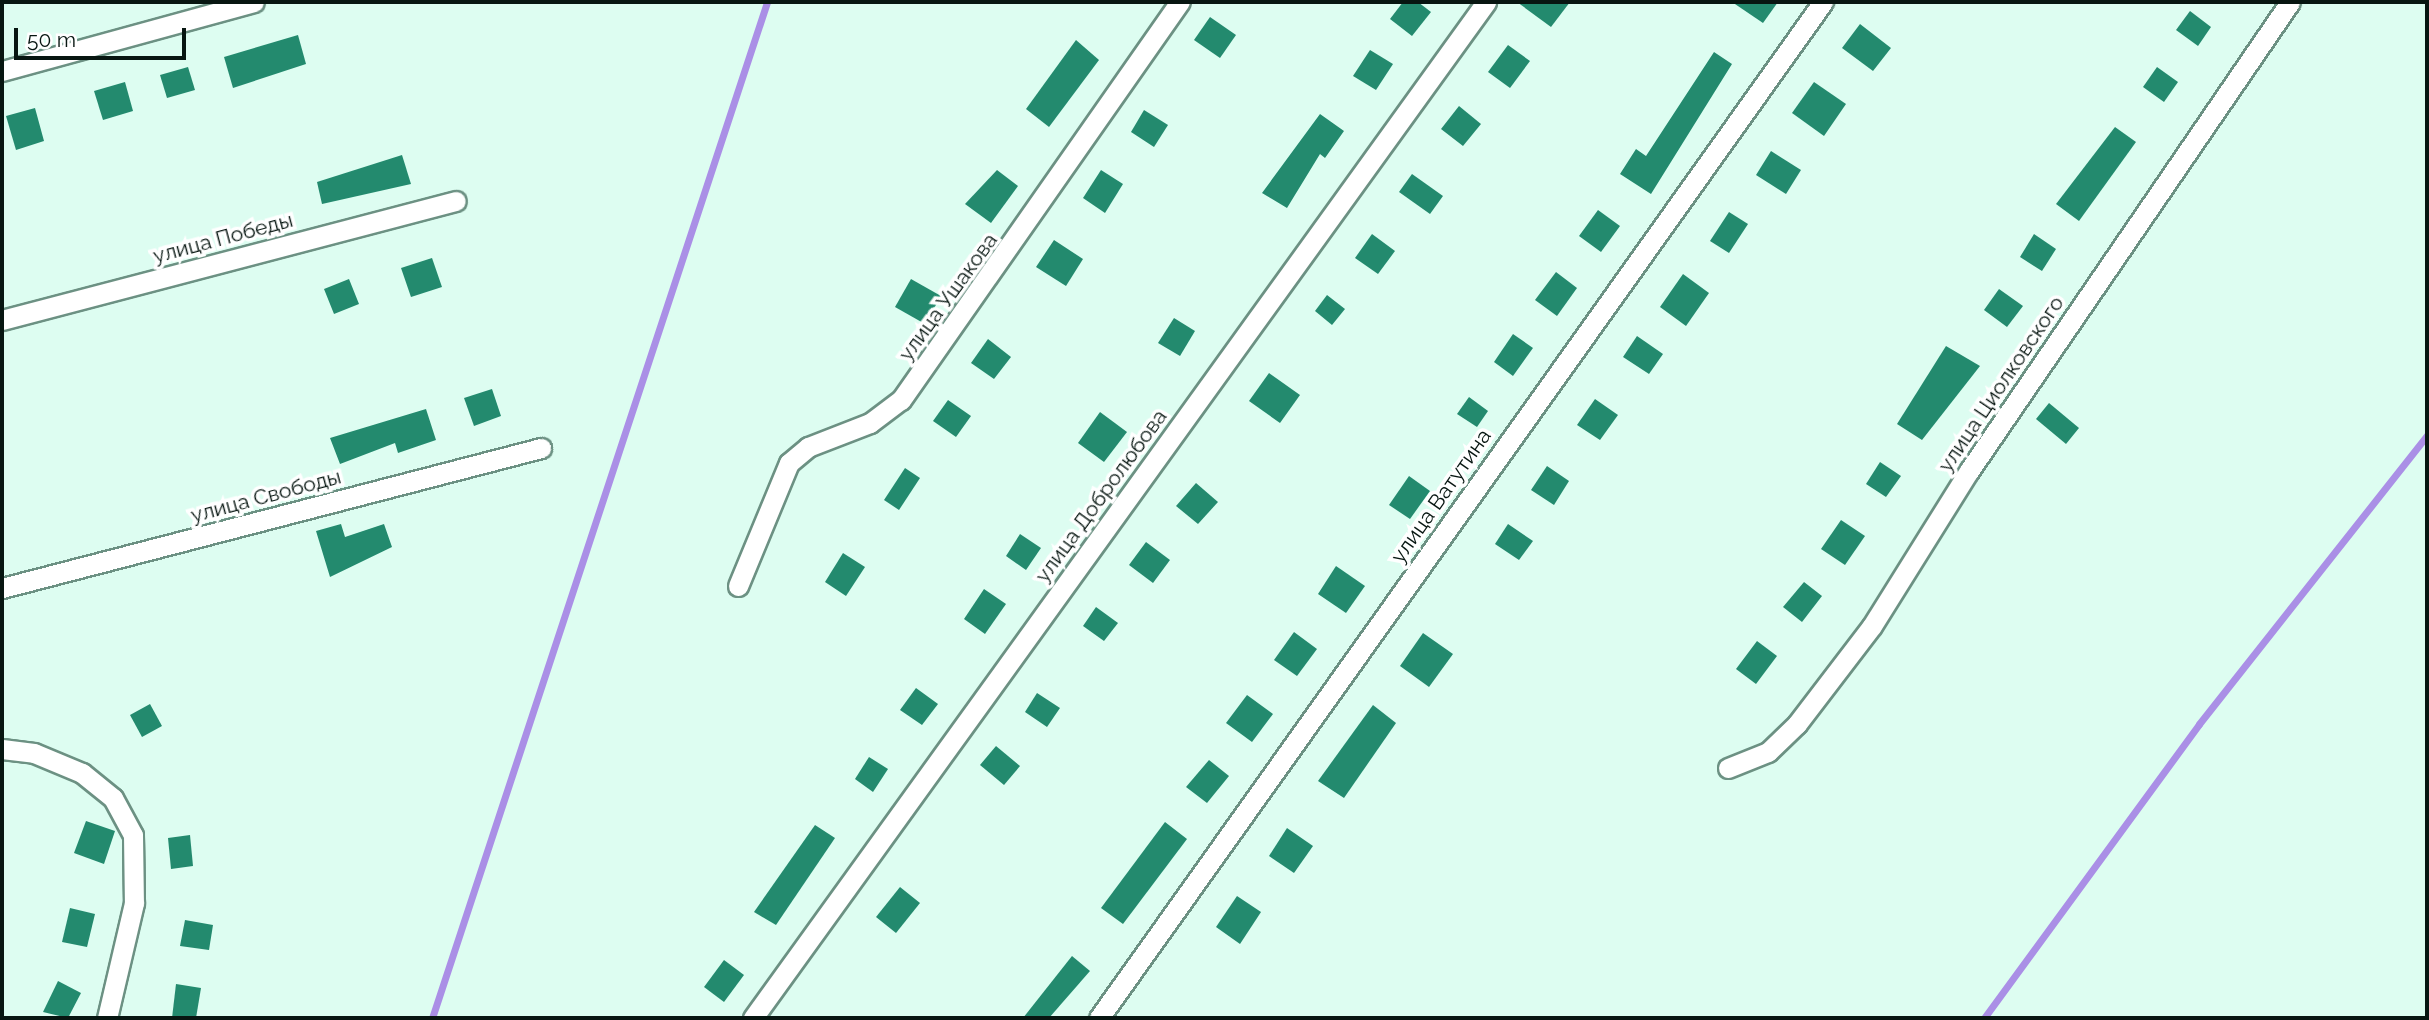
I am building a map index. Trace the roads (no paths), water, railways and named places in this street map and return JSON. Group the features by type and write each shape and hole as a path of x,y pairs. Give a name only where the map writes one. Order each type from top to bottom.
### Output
{"street":[{"path":"2,71 254,2"},
{"name":"улица Ушакова","path":"738,586 789,463 808,447 870,423 901,400 1180,2"},
{"name":"улица Добролюбова","path":"753,1018 1486,2"},
{"name":"улица Ватутина","path":"1099,1018 1823,2"},
{"name":"улица Циолковского","path":"1728,768 1768,752 1797,724 1872,626 1969,471 2290,2"},
{"name":"улица Победы","path":"2,320 456,201"},
{"name":"улица Свободы","path":"2,588 541,448"},
{"path":"2,748 34,753 82,773 113,798 132,835 134,903 107,1018"}],"waterway":[{"path":"432,1018 767,2"},
{"path":"1984,1018 2199,724 2427,435"}]}
